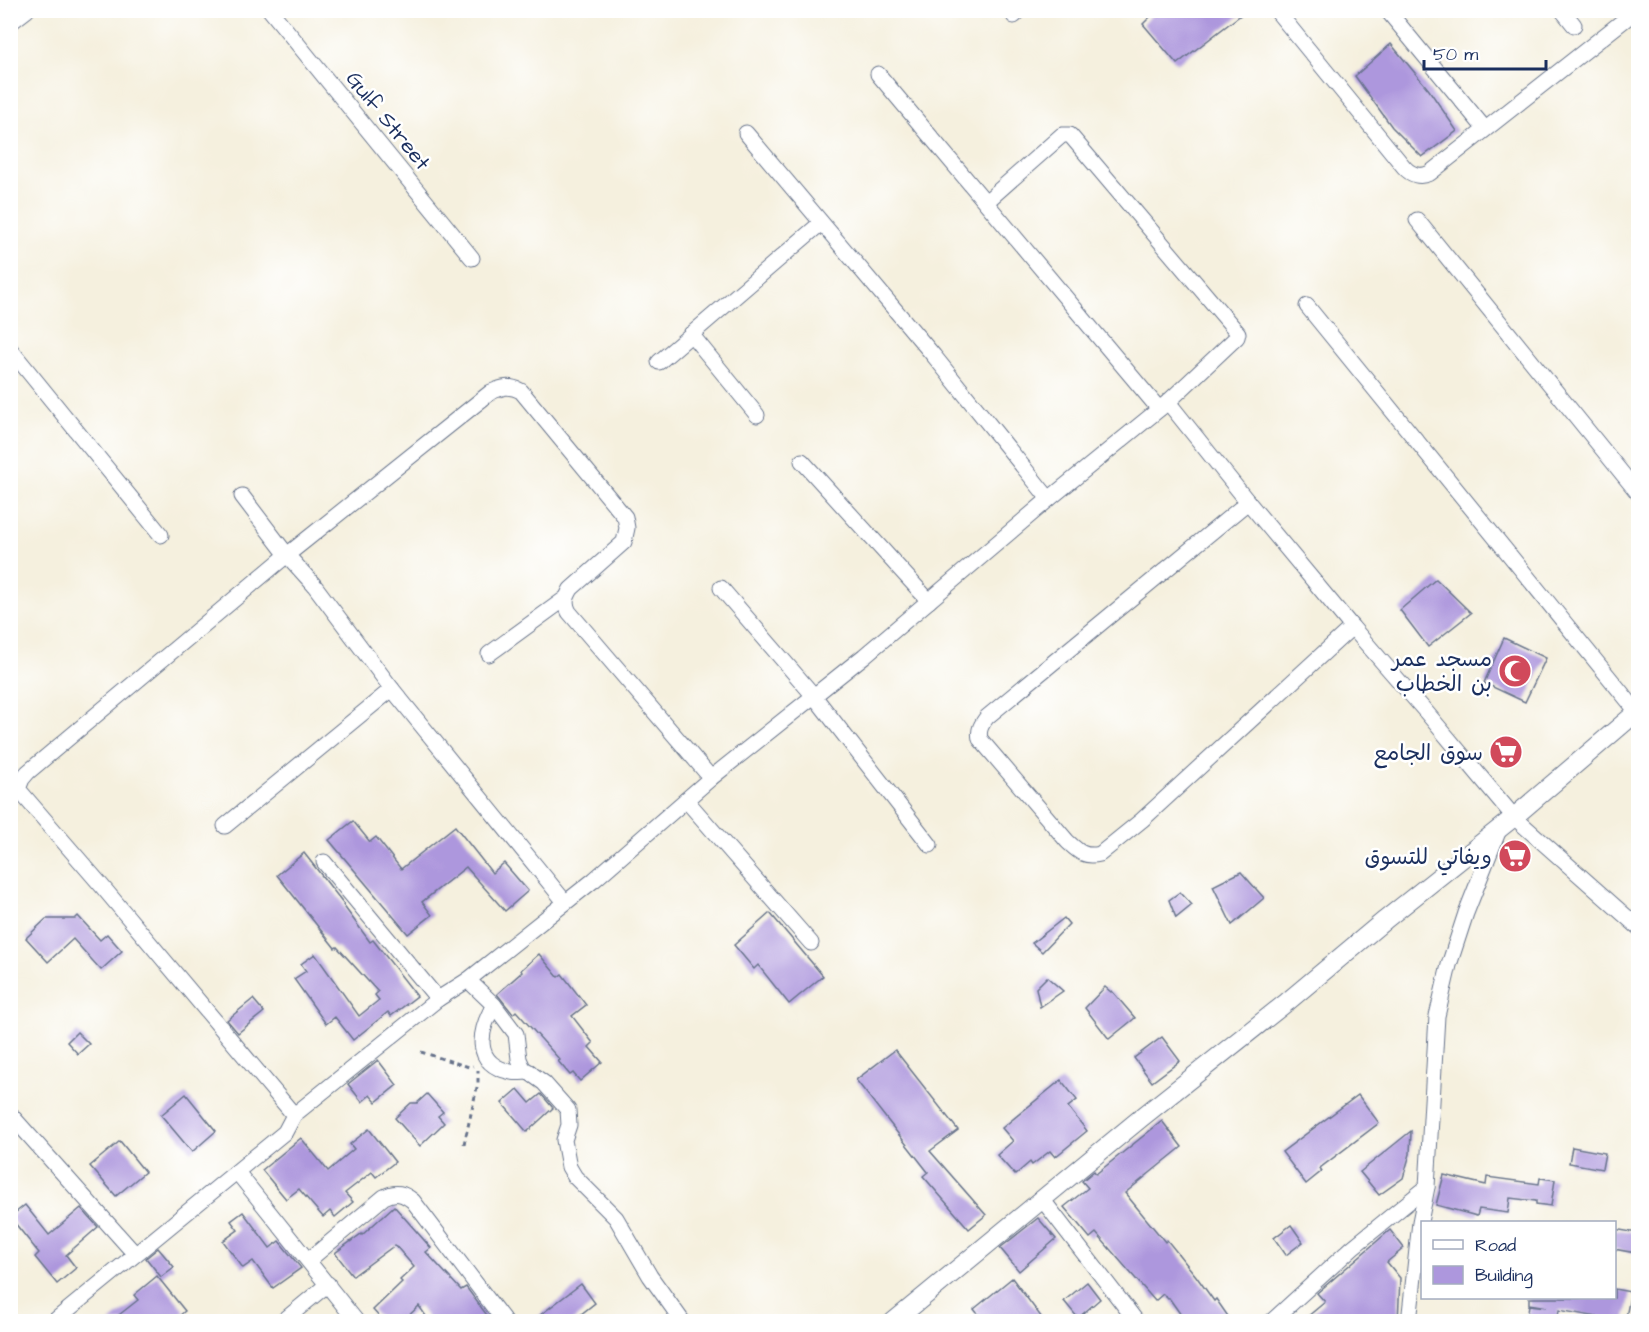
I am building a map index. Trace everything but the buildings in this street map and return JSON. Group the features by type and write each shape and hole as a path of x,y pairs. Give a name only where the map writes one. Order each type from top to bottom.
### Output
{"street":[{"path":"10,23 27,10"},
{"name":"Gulf Street","path":"270,10 472,258"},
{"path":"1276,10 1404,167 1412,174 1421,176 1430,173 1637,10"},
{"path":"1387,10 1485,129"},
{"path":"1562,10 1574,25"},
{"path":"878,74 1427,712 1508,821 1638,927"},
{"path":"746,133 934,356 1048,499"},
{"path":"53,1322 285,1132 294,1115 438,999 468,980 594,880 711,778 929,601 1163,405 1235,341 1238,333 1070,135 1062,135 986,202"},
{"path":"1417,219 1638,493"},
{"path":"659,362 821,223"},
{"path":"893,1322 1141,1118 1287,1002 1638,712 1307,306"},
{"path":"691,334 757,415"},
{"path":"10,349 161,535"},
{"path":"294,1115 102,885 14,792 28,772 287,555 490,392 505,386 512,386 521,391 625,517 627,528 624,542 571,589 565,605 711,778"},
{"path":"802,461 929,601"},
{"path":"242,496 287,555 314,585 392,689 565,902"},
{"path":"1248,502 987,717 981,725 980,739 1067,841 1083,855 1100,854 1142,820 1352,627"},
{"path":"721,588 814,696 930,845"},
{"path":"489,654 566,598"},
{"path":"225,826 392,689"},
{"path":"686,800 811,943"},
{"path":"1409,1322 1420,1222 1427,1187 1437,1016 1442,991 1466,913 1508,821"},
{"path":"324,862 438,999"},
{"path":"468,980 494,1005 516,1034 522,1068 544,1083 568,1110 569,1125 564,1148 569,1167 575,1177 616,1218 650,1276 683,1322"},
{"path":"494,1005 485,1021 480,1038 485,1056 495,1065 511,1072 530,1072"},
{"path":"10,1114 135,1254"},
{"path":"237,1172 357,1322"},
{"path":"1271,1322 1353,1247 1427,1187"},
{"path":"309,1260 384,1197 391,1193 404,1194 413,1201 505,1322"},
{"path":"1042,1199 1137,1322"},
{"path":"282,1322 328,1284"}],"path":[{"path":"421,1052 468,1067 478,1066 478,1083 464,1144"}],"place":[{"name":"مسجد عمر بن الخطاب","path":"1515,671"},
{"name":"سوق الجامع","path":"1506,752"},
{"name":"ويفاتي للتسوق","path":"1515,856"}]}
